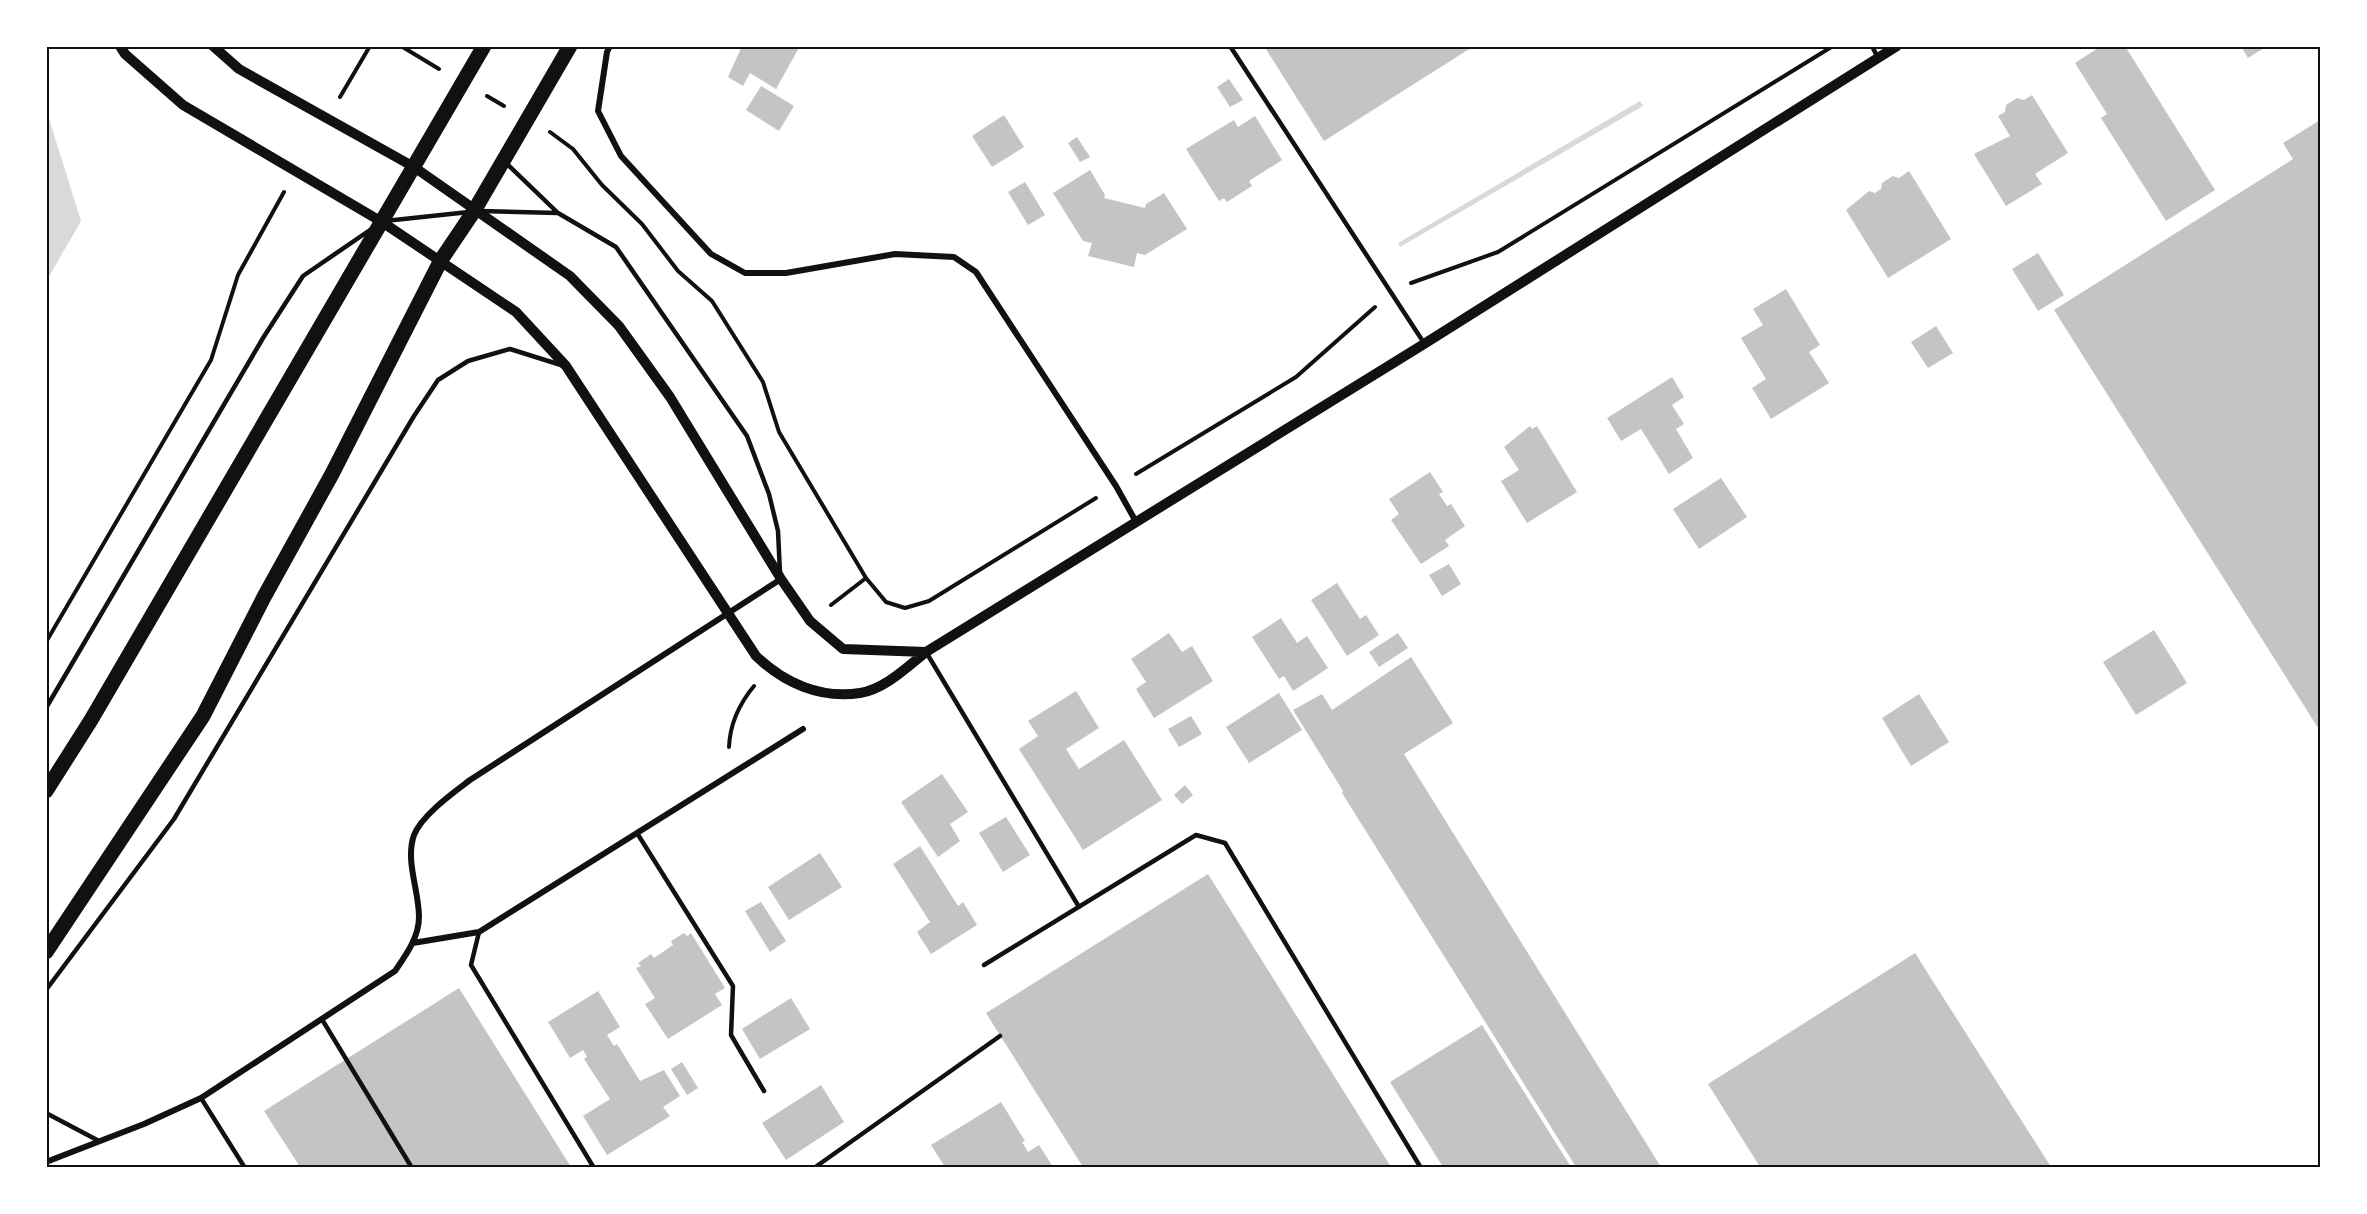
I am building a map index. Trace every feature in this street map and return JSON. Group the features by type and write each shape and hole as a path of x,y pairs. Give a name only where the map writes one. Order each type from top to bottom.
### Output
{"main road":[{"path":"46,791 103,700 484,46"},
{"path":"46,952 203,716 264,597 338,464 441,260 474,211 570,46"}],"street":[{"path":"120,46 125,54 183,105 382,222 516,312 566,366 756,656 768,668 786,680 819,693 861,693 897,676 926,652 1135,520 1424,344 1897,46"},
{"path":"213,46 239,69 326,120 414,167 570,276 620,326 670,397 781,579 810,621 843,649 926,652"},
{"path":"610,46 598,111 621,156 711,254 745,273 786,273 895,254 954,257 976,272 1116,486 1135,520"},
{"path":"46,1162 144,1124 201,1098 323,1021 395,971 413,943 419,919 412,863 414,834 434,809 470,780 781,579"},
{"path":"413,943 479,932 803,729"},
{"path":"58,1157 58,1167"}],"lane":[{"path":"1230,46 1424,344"},
{"path":"1872,46 1878,58"},
{"path":"503,160 558,213 616,247 747,436 769,494 778,531 781,579"},
{"path":"46,708 263,338 303,276 382,222 474,211 558,213"},
{"path":"46,990 174,819 414,416 438,380 468,362 510,349 566,366"},
{"path":"926,652 1079,907"},
{"path":"637,833 734,986 731,1035 764,1091"},
{"path":"984,965 1196,835 1225,843 1421,1167"},
{"path":"479,932 471,965 594,1167"},
{"path":"323,1021 412,1167"},
{"path":"814,1167 1000,1036"},
{"path":"201,1098 245,1167"},
{"path":"46,1113 99,1141"}],"path":[{"path":"326,120 370,46"},
{"path":"401,46 527,119 573,150 602,185 642,224 678,271 711,301 763,382 779,432 866,578 886,602 905,608 929,601 1296,377 1358,319 1393,294 1412,283 1498,252 1833,46"},
{"path":"46,642 211,360 238,275 297,170"}],"shaded area":[{"path":"1640,101 1643,106 1400,247 1398,243"},
{"path":"46,109 81,221 47,280 46,280"}],"building":[{"path":"742,46 800,46 776,89 750,73 743,86 728,77"},
{"path":"1264,46 1474,46 1324,141"},
{"path":"2101,46 2125,46 2215,190 2166,221 2101,118 2107,114 2075,63"},
{"path":"2241,46 2267,46 2248,58"},
{"path":"1229,79 1243,100 1230,107 1217,87"},
{"path":"761,86 794,106 779,131 746,110"},
{"path":"2032,95 2068,153 2035,174 2042,184 2006,206 1974,154 2010,136 1998,116 2005,112 2006,105 2017,98 2024,100"},
{"path":"1004,115 1024,147 992,167 972,136"},
{"path":"1255,116 1282,160 1249,181 1252,186 1227,202 1224,198 1219,201 1186,149 1234,120 1238,127"},
{"path":"2320,120 2320,731 2054,310 2293,159 2283,143"},
{"path":"1077,137 1090,157 1080,162 1068,143"},
{"path":"1090,170 1105,195 1104,198 1145,208 1146,204 1164,193 1187,229 1145,255 1137,253 1134,267 1088,256 1092,243 1083,241 1053,193"},
{"path":"1909,171 1951,239 1888,278 1846,210 1869,191 1875,193 1881,189 1882,183 1893,176 1899,178"},
{"path":"1025,182 1045,215 1028,225 1008,192"},
{"path":"2038,253 2064,295 2038,311 2012,269"},
{"path":"1786,289 1820,345 1809,352 1829,383 1771,419 1752,388 1766,379 1741,338 1763,325 1753,309"},
{"path":"1936,326 1953,353 1928,368 1911,342"},
{"path":"1672,377 1684,397 1672,405 1684,424 1676,429 1693,458 1669,474 1641,429 1621,441 1607,418"},
{"path":"1530,426 1532,429 1537,426 1577,492 1527,523 1501,481 1519,470 1504,447"},
{"path":"1430,472 1443,492 1439,494 1447,506 1451,504 1465,526 1445,540 1449,546 1421,564 1391,520 1399,514 1389,499"},
{"path":"1721,478 1747,517 1699,549 1673,509"},
{"path":"1449,564 1461,584 1442,596 1429,575"},
{"path":"1337,583 1360,619 1366,615 1379,635 1347,656 1311,600"},
{"path":"1281,618 1297,643 1307,636 1328,668 1293,691 1284,676 1279,679 1252,637"},
{"path":"2154,630 2187,683 2136,715 2103,662"},
{"path":"1169,633 1182,652 1192,646 1213,681 1154,718 1136,689 1146,682 1131,659"},
{"path":"1398,633 1408,648 1379,667 1369,652"},
{"path":"1411,657 1453,723 1404,754 1661,1167 1576,1167 1342,793 1343,791 1293,710 1322,694 1332,710"},
{"path":"1076,691 1099,728 1066,749 1079,769 1124,740 1162,800 1083,850 1019,749 1038,736 1028,721"},
{"path":"1279,693 1302,730 1249,763 1226,727"},
{"path":"1919,694 1949,742 1911,766 1882,718"},
{"path":"1191,716 1202,734 1179,747 1168,729"},
{"path":"942,774 968,812 950,824 960,841 938,857 901,802"},
{"path":"1185,785 1193,795 1182,804 1174,795"},
{"path":"1006,817 1030,855 1003,872 979,833"},
{"path":"920,846 958,906 963,902 977,925 931,954 917,932 930,922 893,864"},
{"path":"820,853 842,887 789,920 768,887"},
{"path":"1208,874 1391,1167 1083,1167 986,1013"},
{"path":"761,902 786,941 770,952 745,911"},
{"path":"684,933 687,936 691,933 725,988 715,994 722,1005 668,1039 645,1004 655,998 636,968 641,966 638,963 651,954 654,958 673,945 671,941"},
{"path":"1915,953 2051,1167 1760,1167 1708,1084"},
{"path":"459,988 571,1167 300,1167 264,1111"},
{"path":"598,991 620,1027 607,1035 614,1046 617,1044 640,1081 664,1070 680,1096 663,1107 670,1116 607,1155 583,1116 610,1099 584,1059 587,1057 583,1050 570,1058 548,1022"},
{"path":"791,998 810,1029 760,1059 742,1029"},
{"path":"1482,1025 1571,1167 1443,1167 1390,1082"},
{"path":"682,1062 698,1088 687,1095 671,1069"},
{"path":"821,1085 844,1122 786,1160 762,1123"},
{"path":"1001,1102 1025,1141 1022,1142 1028,1152 1039,1145 1053,1167 945,1167 931,1145"}]}
